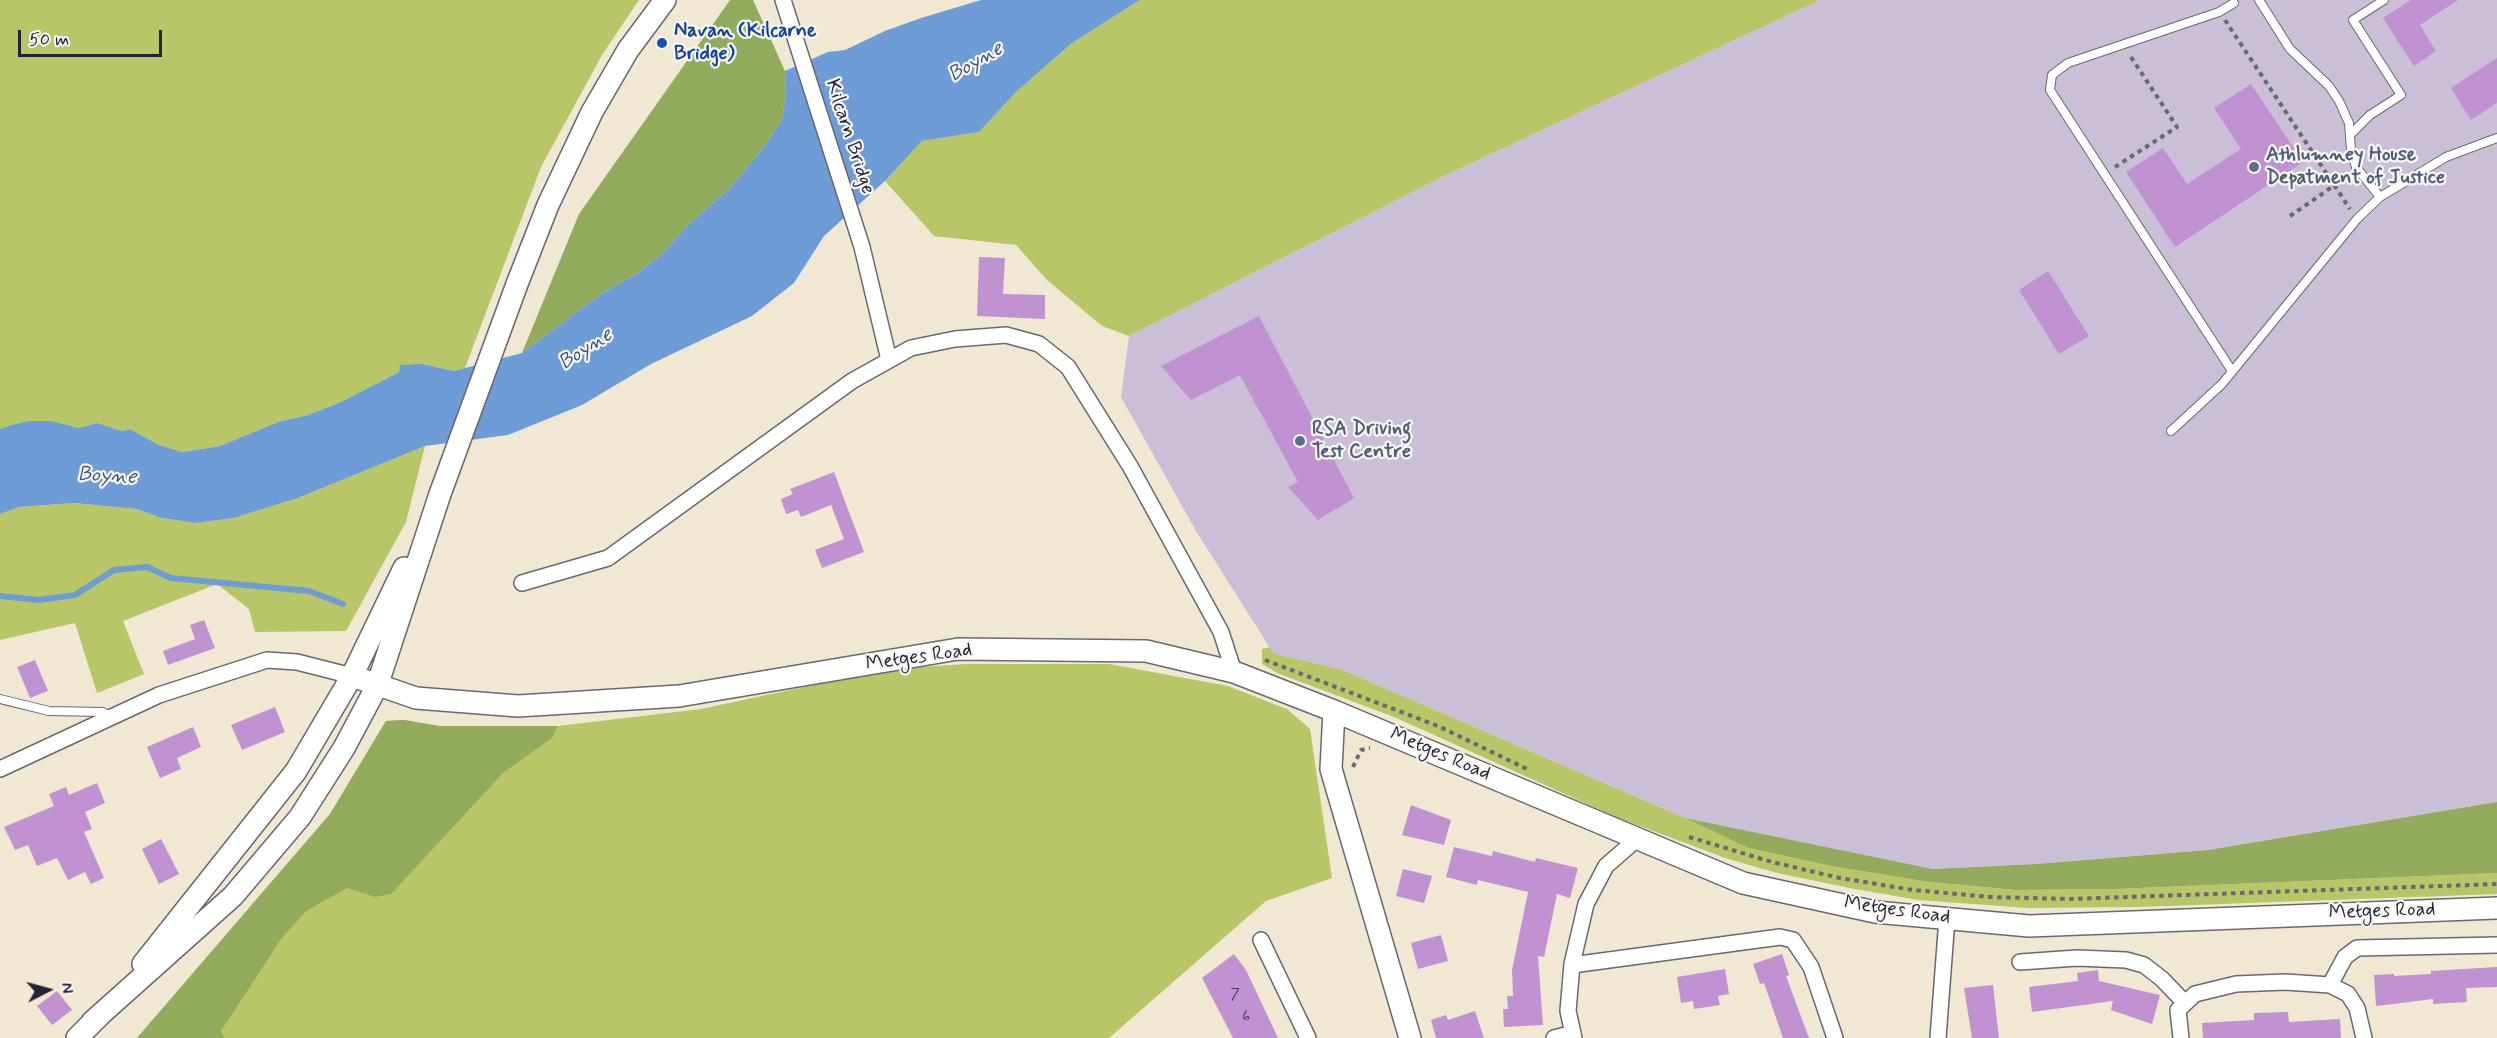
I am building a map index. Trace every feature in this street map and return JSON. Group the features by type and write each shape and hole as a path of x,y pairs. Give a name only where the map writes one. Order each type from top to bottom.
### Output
{"street":[{"path":"85,1030 233,896 300,817 344,748 377,686 440,495 516,284 548,205 592,112 628,50 665,0"},
{"name":"Kilcarn Bridge","path":"783,0 859,237 889,360"},
{"path":"522,583 608,558 852,381 911,348 955,339 1006,335 1040,344 1068,367 1130,466 1221,632 1234,672"},
{"path":"85,1030 116,999 296,771 352,676 440,495"},
{"name":"Metges Road","path":"352,676 416,698 518,706 679,696 958,649 1146,651 1234,672 1334,711 1743,883 1875,912 2030,926 2497,908"},
{"path":"0,769 159,695 267,660 297,662 352,676"},
{"path":"1334,711 1331,769 1410,1038"},
{"path":"1554,1038 1573,1036 1568,1011 1572,965 1586,904 1606,866 1638,838"},
{"path":"1938,1038 1947,918"},
{"path":"1572,965 1780,937 1793,940 1811,967 1835,1038"},
{"path":"1261,940 1308,1038"},
{"path":"2330,985 2345,957 2357,948 2497,945"},
{"path":"2020,962 2078,957 2126,960 2144,965 2162,979 2185,1003"},
{"path":"2181,1038 2178,1010 2195,994 2236,984 2285,982 2330,985 2348,994 2356,1008 2364,1038"}],"lane":[{"path":"2259,0 2290,49 2329,86 2339,101 2349,123 2356,167 2380,196"},
{"path":"2350,135 2370,115 2401,95 2353,20 2384,0"},
{"path":"2232,371 2050,90 2052,75 2068,63 2219,12 2234,3"},
{"path":"2171,431 2222,384 2357,219 2380,196 2446,157 2497,138"},
{"path":"0,699 49,711 103,712 112,717"}],"path":[{"path":"2219,12 2357,219"},
{"path":"2105,175 2177,126 2122,45"},
{"path":"2290,216 2335,185"},
{"path":"1265,660 1438,726 1528,769"},
{"path":"1687,836 1772,862 1839,878 1913,890 1991,897 2070,899 2497,884"}],"shaded area":[{"path":"1820,0 2497,0 2497,802 2208,850 2036,864 1933,869 1685,818 1340,669 1274,654 1196,531 1121,397 1129,336 1444,176"}],"green space":[{"path":"0,0 639,0 602,55 541,167 465,368 454,371 422,364 399,372 341,402 308,415 278,422 220,446 181,452 159,445 130,429 122,431 97,423 79,428 52,421 28,421 0,429"},
{"path":"730,0 753,0 785,71 786,94 782,120 761,151 729,189 687,226 662,254 638,273 601,294 522,353 579,214"},
{"path":"1140,0 1820,0 1444,176 1129,336 1102,326 1047,280 1016,245 934,236 885,181 922,141 979,132 1016,92 1072,43"},
{"path":"425,446 406,522 346,631 255,632 249,609 217,584 123,621 144,674 97,693 75,623 0,640 0,514 19,507 74,503 136,509 162,518 195,523 234,518 298,498"},
{"path":"1270,647 1274,654 1340,669 1685,818 1748,848 1831,866 1929,882 2016,890 2115,889 2497,873 2497,894 2139,907 2028,908 1918,900 1855,889 1777,873 1725,858 1616,817 1394,717 1277,673 1262,664 1262,649"},
{"path":"966,664 1109,664 1228,686 1287,709 1310,729 1332,878 1266,901 1109,1038 137,1038 330,814 386,721 404,720 439,726 558,726 701,709 823,683 921,667"},
{"path":"404,720 439,726 558,726 552,738 504,772 391,894 375,897 347,888 306,911 281,939 221,1031 224,1038 137,1038 330,814 386,721"},
{"path":"2497,802 2497,873 2115,889 2016,890 1929,882 1831,866 1748,848 1685,818 1933,869 2036,864 2208,850"}],"water":[{"name":"Boyne","path":"981,0 1140,0 1072,43 1016,92 979,132 922,141 885,181 824,236 794,283 752,316 651,364 582,405 508,435 425,446 298,498 234,518 195,523 162,518 136,509 74,503 19,507 0,514 0,429 8,426 28,421 52,421 79,428 97,423 122,431 130,429 159,445 182,452 220,446 278,422 308,415 341,402 399,372 400,365 422,364 454,371 522,353 601,294 638,273 662,254 687,226 729,189 761,151 782,120 786,94 785,71 828,52 845,50 885,31 918,19"}],"building":[{"path":"2411,0 2458,0 2420,25 2436,51 2414,66 2383,18"},
{"path":"2497,58 2497,103 2471,120 2451,88"},
{"name":"Athlumney House Depatment of Justice","path":"2251,84 2303,162 2175,247 2126,172 2163,148 2187,184 2241,149 2214,108"},
{"path":"979,257 1005,258 1003,294 1045,295 1045,319 977,316"},
{"path":"2048,271 2089,336 2059,354 2019,290"},
{"name":"RSA Driving Test Centre","path":"1259,316 1354,498 1318,520 1288,487 1298,482 1240,375 1191,400 1161,366"},
{"path":"834,472 864,552 822,568 815,550 844,539 831,505 801,517 798,510 786,514 781,499 793,494 790,489"},
{"path":"204,620 215,648 168,665 163,651 195,639 190,625"},
{"path":"35,660 48,691 30,698 17,667"},
{"path":"275,707 285,732 242,750 231,725"},
{"path":"193,727 201,747 177,758 181,769 160,778 147,747"},
{"path":"97,783 105,803 85,812 92,829 84,832 104,878 91,884 85,872 68,880 57,858 37,866 28,845 15,850 4,827 54,806 49,794 66,787 69,795"},
{"path":"1411,805 1451,820 1444,845 1402,835"},
{"path":"161,839 179,874 159,884 142,849"},
{"path":"1454,847 1492,856 1493,851 1535,862 1536,858 1578,868 1570,898 1557,894 1544,957 1538,956 1543,1025 1504,1027 1503,1009 1508,1009 1507,996 1513,996 1512,970 1528,892 1478,880 1477,885 1446,877"},
{"path":"1403,869 1432,876 1424,903 1396,896"},
{"path":"1441,935 1448,961 1418,969 1411,943"},
{"path":"1234,954 1246,970 1278,1038 1233,1038 1202,978"},
{"path":"1782,954 1789,975 1786,976 1809,1038 1783,1038 1764,983 1760,984 1753,964"},
{"path":"2497,967 2497,987 2466,988 2467,1002 2433,1004 2433,999 2376,1006 2374,975 2431,974 2431,971"},
{"path":"1725,969 1729,994 1718,996 1720,1005 1694,1009 1693,1001 1681,1003 1677,977"},
{"path":"2098,970 2099,981 2160,995 2152,1024 2111,1010 2113,1001 2032,1012 2029,987 2078,981 2077,973"},
{"path":"1993,985 1999,1038 1972,1038 1964,988"},
{"path":"57,991 72,1010 52,1025 37,1006"},
{"path":"1475,1011 1484,1038 1436,1038 1431,1020 1446,1015 1448,1020"},
{"path":"2288,1012 2289,1022 2340,1019 2341,1038 2203,1038 2202,1023 2254,1020 2254,1013"}],"waterway":[{"path":"0,596 39,600 75,595 114,570 147,567 171,578 309,591 343,604"}],"place":[{"name":"Navan (Kilcarne Bridge)","path":"662,43"},
{"name":"Athlumney House Depatment of Justice","path":"2254,167"},
{"name":"RSA Driving Test Centre","path":"1300,441"}]}
